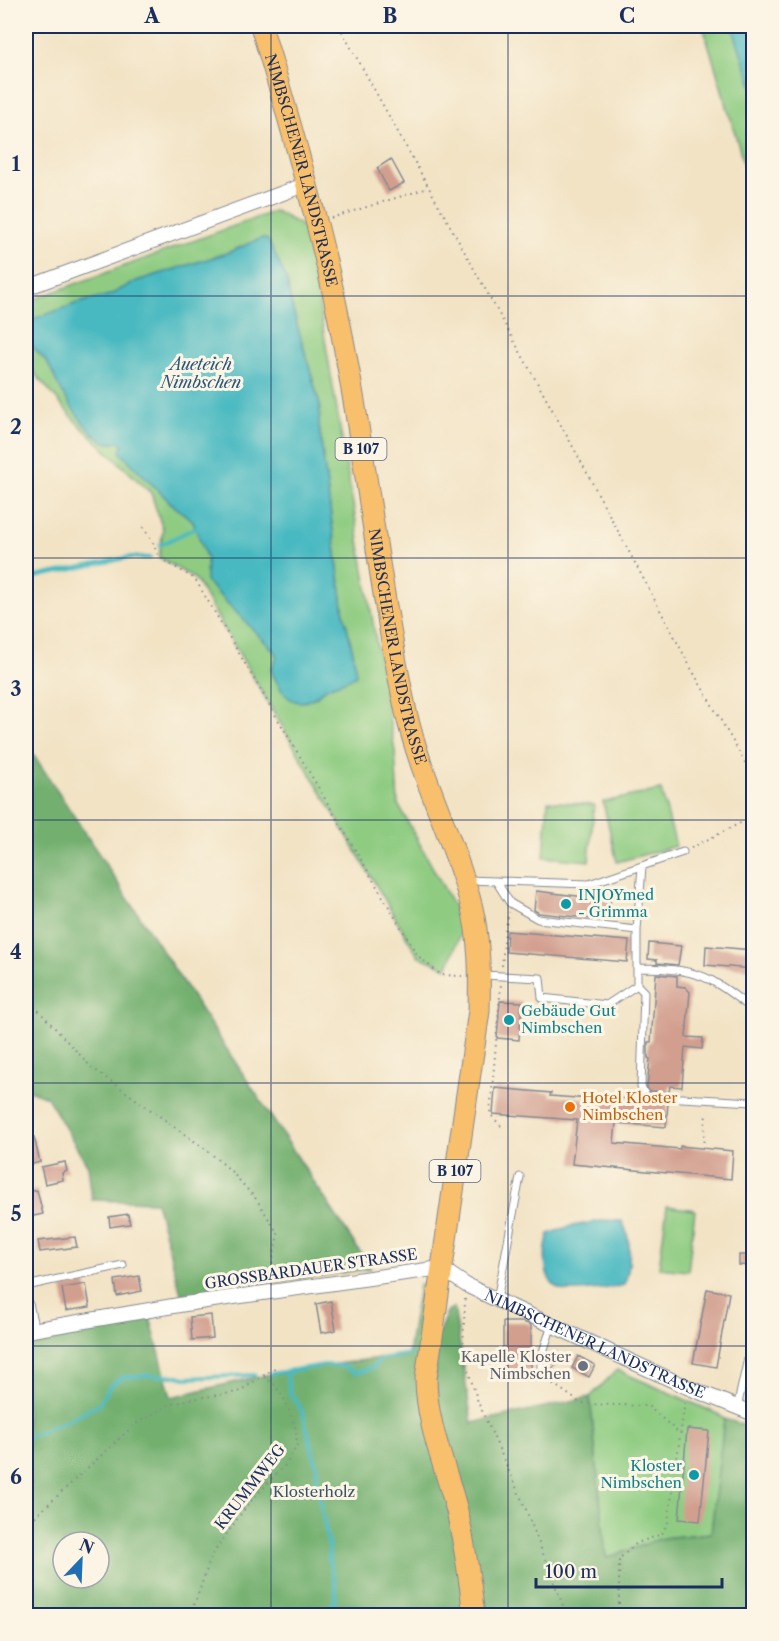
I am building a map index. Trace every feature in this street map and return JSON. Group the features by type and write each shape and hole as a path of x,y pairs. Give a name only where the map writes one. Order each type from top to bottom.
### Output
{"main road":[{"name":"NIMBSCHENER LANDSTRASSE","path":"261,26 307,184 334,297 352,392 390,631 407,715 419,757 464,880 474,918 479,951 478,1011 426,1378 429,1409 466,1553 474,1616"}],"street":[{"path":"26,288 307,184"},
{"name":"NIMBSCHENER LANDSTRASSE","path":"441,1268 466,1285 497,1300 687,1388 753,1414"},
{"name":"GROSSBARDAUER STRASSE","path":"28,1330 185,1304 441,1268"},
{"path":"26,1306 28,1330"}],"lane":[{"path":"464,880 589,884 683,852"},
{"path":"642,867 637,968 637,985 644,992 641,1087 646,1096 753,1101 753,1113"},
{"path":"496,881 510,903 538,920 638,930"},
{"path":"637,968 673,969 691,973 717,983 753,1010"},
{"path":"480,975 540,978 542,998 607,1005 637,985"},
{"path":"497,1300 520,1178"},
{"path":"26,1286 123,1265"},
{"path":"541,1373 541,1358 552,1325"},
{"path":"736,1408 753,1331"}],"path":[{"path":"339,26 578,456 692,670 753,778"},
{"path":"317,222 428,188"},
{"path":"143,527 152,540 159,557 195,579 418,956 441,975 480,975"},
{"path":"683,852 753,816"},
{"path":"501,1126 490,1114 505,931 510,903"},
{"path":"26,997 91,1067 208,1151 230,1170 257,1200 278,1234 266,1292"},
{"path":"703,1148 706,1114"},
{"path":"466,1285 463,1323 466,1364 478,1402 525,1507 567,1616"},
{"path":"26,1525 134,1425 169,1405 191,1399 238,1392 278,1366"},
{"path":"541,1373 551,1383 579,1402 648,1406 680,1434"},
{"name":"KRUMMWEG","path":"189,1616 194,1608 212,1555 247,1505 286,1464 297,1445 296,1430 286,1402 274,1384 263,1376"},
{"path":"619,1616 620,1559 637,1543 662,1534 668,1522 687,1388"}],"green space":[{"path":"703,26 732,26 753,88 753,207 740,150"},
{"path":"275,211 306,228 395,752 398,804 464,925 447,968 418,956 195,579 159,557 163,530 151,493 76,422 26,363 26,336 47,361 75,411 92,433 111,443 120,442 123,445 121,452 173,505 193,521 207,559 206,581 276,653 277,657 271,670 316,697 327,686 350,679 354,657 344,614 319,426 320,405 286,278 268,240 262,238 227,253 137,281 110,295 78,303 28,321 26,324 26,302"},
{"path":"26,743 371,1269 181,1294 156,1202 92,1200 88,1166 47,1097 26,1089"},
{"path":"661,790 676,846 617,862 603,802"},
{"path":"548,801 594,805 589,861 544,857"},
{"path":"667,1206 695,1210 688,1271 659,1268"},
{"name":"Klosterholz","path":"419,1284 429,1285 428,1313 450,1513 467,1615 26,1615 26,1335 150,1317 171,1397 279,1372 408,1354"},
{"path":"454,1307 472,1423 590,1397 606,1558 663,1538 711,1533 724,1419 753,1427 753,1615 480,1615 435,1407 437,1337 447,1312"},
{"path":"617,1370 720,1415 724,1419 711,1533 663,1538 606,1559 590,1397"}],"water":[{"path":"732,26 753,26 753,88"},
{"name":"Aueteich Nimbschen","path":"262,238 268,240 286,278 320,405 319,426 344,614 356,675 328,687 307,701 299,702 282,691 274,677 271,670 277,657 276,653 206,581 207,559 193,521 173,505 120,452 123,445 120,442 104,441 88,428 67,401 48,364 27,339 25,333 28,321 78,303 110,295 137,281 227,253"},
{"path":"606,1220 622,1221 628,1236 629,1262 624,1285 575,1291 562,1290 555,1286 547,1273 545,1257 549,1234 567,1227"}],"building":[{"path":"391,159 404,183 389,191 377,168"},
{"name":"INJOYmed - Grimma","path":"536,891 610,900 611,910 596,908 595,919 539,913 534,910"},
{"path":"507,931 629,941 627,962 506,952"},
{"path":"649,943 681,946 678,965 657,963 657,960 648,959"},
{"path":"706,946 753,950 753,969 705,965"},
{"path":"656,974 677,976 677,986 685,987 690,992 686,1037 703,1038 702,1049 685,1047 682,1087 670,1086 669,1092 649,1091 647,1087 650,1059 648,1058 648,1042 651,1042"},
{"name":"Gebäude Gut Nimbschen","path":"500,1001 522,1002 519,1040 497,1038"},
{"path":"495,1088 551,1093 550,1096 618,1101 618,1098 668,1103 666,1127 616,1123 614,1143 733,1151 731,1179 572,1164 577,1120 493,1114"},
{"path":"34,1137 40,1162 26,1166 26,1139"},
{"path":"65,1162 67,1171 62,1173 63,1180 45,1184 41,1167"},
{"path":"37,1190 43,1214 29,1217 26,1192"},
{"path":"128,1214 130,1224 110,1227 109,1217"},
{"path":"75,1237 77,1247 40,1252 38,1241"},
{"path":"739,1255 753,1255 753,1266 739,1265"},
{"path":"139,1276 142,1291 117,1296 115,1280"},
{"path":"86,1284 90,1307 66,1311 62,1288"},
{"path":"707,1289 729,1293 716,1367 693,1363"},
{"path":"331,1301 336,1330 321,1333 316,1304"},
{"path":"211,1315 213,1338 192,1340 190,1317"},
{"path":"503,1322 523,1322 531,1325 531,1370 503,1371"},
{"path":"555,1352 562,1359 552,1369 547,1364 547,1360"},
{"name":"Kapelle Kloster Nimbschen","path":"578,1356 595,1365 589,1377 572,1368"},
{"name":"Kloster Nimbschen","path":"687,1429 709,1431 700,1521 679,1519"}],"waterway":[{"path":"160,545 197,527"},
{"path":"26,579 130,557 150,558"},
{"path":"271,1374 324,1365 343,1366 356,1373 372,1368 381,1359 411,1354"},
{"path":"291,1370 287,1377 290,1393 303,1414 317,1468 316,1480 336,1588 335,1601 321,1616"},
{"path":"26,1438 98,1405 111,1385 121,1378 147,1375 185,1378 255,1375"}],"place":[{"name":"INJOYmed - Grimma","path":"566,904"},
{"name":"Gebäude Gut Nimbschen","path":"509,1020"},
{"name":"Hotel Kloster Nimbschen","path":"570,1107"},
{"name":"Kapelle Kloster Nimbschen","path":"583,1366"},
{"name":"Kloster Nimbschen","path":"694,1475"}]}
